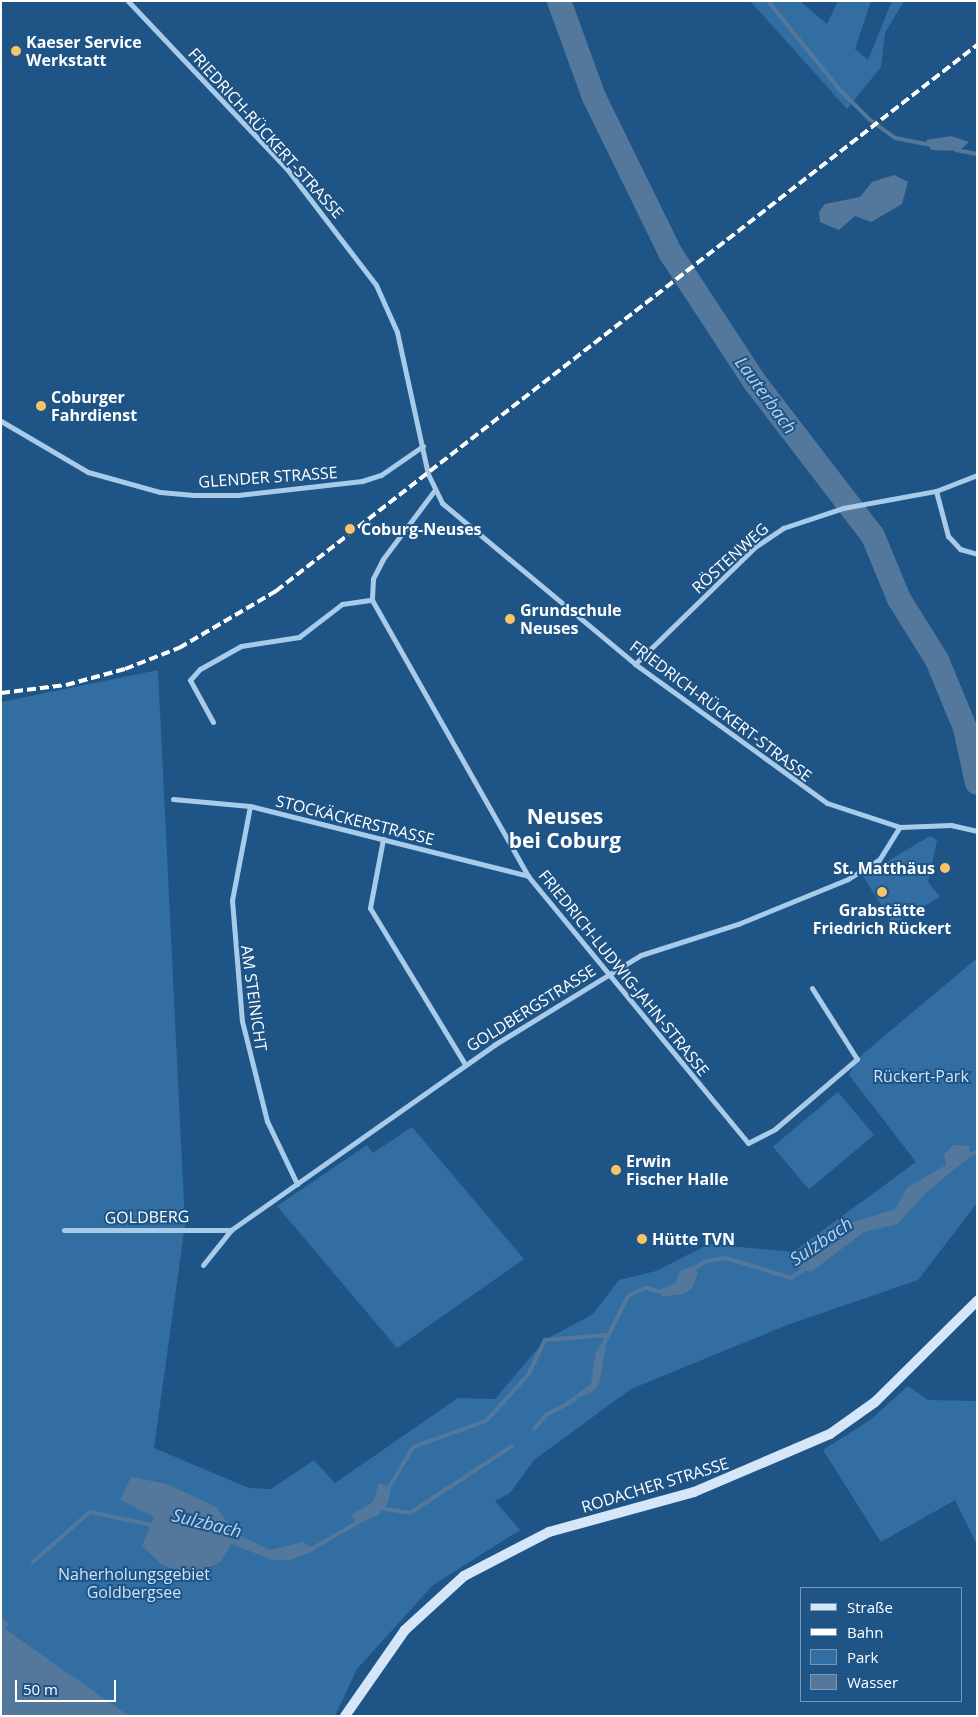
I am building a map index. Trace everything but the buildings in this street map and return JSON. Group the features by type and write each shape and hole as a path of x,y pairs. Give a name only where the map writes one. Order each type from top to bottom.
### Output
{"street":[{"name":"FRIEDRICH-RÜCKERT-STRASSE","path":"128,1 287,169 356,255 397,332 422,446 434,491 442,503 635,664 827,804 900,827 951,824 974,831"},
{"name":"GLENDER STRASSE","path":"1,421 88,472 160,492 194,495 238,495 362,481 381,475 422,446"},
{"name":"RÖSTENWEG","path":"635,664 755,547 783,528 852,505 936,491 977,475"},
{"path":"213,722 190,680 200,669 241,646 299,637 342,604 372,600 373,579 383,558 434,491"},
{"path":"936,491 948,536 960,549 977,554"},
{"name":"FRIEDRICH-LUDWIG-JAHN-STRASSE","path":"372,600 528,876 748,1144 775,1129 857,1059 812,988"},
{"name":"STOCKÄCKERSTRASSE","path":"173,799 250,806 528,876"},
{"name":"AM STEINICHT","path":"250,806 232,900 242,1021 265,1113 297,1184"},
{"name":"GOLDBERGSTRASSE","path":"203,1265 231,1230 464,1064 642,955 738,924 848,879 879,860 900,827"},
{"path":"383,839 370,908 464,1064"},
{"name":"GOLDBERG","path":"64,1230 231,1230"},
{"name":"RODACHER STRASSE","path":"345,1716 380,1661 435,1599 473,1570 524,1542 694,1492 830,1434 875,1402 977,1301"}],"green space":[{"path":"750,1 800,1 827,24 838,1 871,1 855,49 868,60 892,1 904,1 885,33 881,67 847,109"},
{"name":"Naherholungsgebiet Goldbergsee","path":"158,670 185,1225 154,1448 249,1488 271,1489 314,1460 335,1483 458,1398 495,1399 545,1340 593,1314 619,1280 656,1271 709,1244 793,1252 916,1162 849,1075 857,1059 977,958 977,1203 918,1280 787,1325 631,1389 534,1460 510,1493 495,1501 520,1530 433,1585 357,1669 335,1716 1,1716 1,702"},
{"path":"930,836 937,840 928,882 940,897 893,924 863,876"},
{"path":"838,1092 874,1135 809,1190 773,1147"},
{"path":"412,1127 524,1259 397,1348 277,1206 367,1145 373,1153"},
{"path":"908,1386 928,1400 977,1401 977,1545 955,1500 881,1542 823,1450 870,1420"}],"water":[{"path":"951,136 969,142 959,151 931,150 926,140"},
{"path":"894,175 908,182 902,204 871,222 855,216 839,230 820,222 819,212 825,204 860,197 872,182"},
{"path":"953,1145 969,1146 970,1157 930,1189 897,1224 864,1232 811,1272 797,1268 852,1231 851,1223 895,1209 907,1188 946,1165 944,1155"},
{"path":"692,1266 698,1273 692,1288 683,1294 661,1297 661,1289 676,1283 679,1272"},
{"path":"606,1347 599,1384 592,1392 563,1404 591,1384 596,1351"},
{"path":"131,1477 167,1484 216,1507 236,1534 271,1550 303,1542 316,1550 290,1560 273,1560 231,1544 221,1562 192,1575 162,1565 142,1546 154,1517 120,1500"},
{"path":"379,1483 391,1488 388,1503 378,1515 357,1524 351,1515 373,1502"},
{"path":"1,1617 9,1624 5,1629 129,1716 1,1716"}],"waterway":[{"name":"Lauterbach","path":"559,1 594,97 671,254 754,381 873,536 899,599 937,660 965,728 977,783"},
{"path":"768,1 841,91 869,119 895,138 932,145"},
{"path":"956,150 977,154"},
{"name":"Sulzbach","path":"966,1156 977,1152"},
{"name":"Sulzbach","path":"692,1270 706,1261 726,1258 791,1278 808,1267"},
{"name":"Sulzbach","path":"599,1353 629,1295 646,1288 666,1293"},
{"name":"Sulzbach","path":"387,1491 413,1447 486,1421 528,1375 545,1340 606,1335"},
{"name":"Sulzbach","path":"534,1429 546,1415 574,1400"},
{"name":"Sulzbach","path":"380,1508 410,1513 512,1446"},
{"name":"Sulzbach","path":"33,1562 90,1512 157,1526"},
{"name":"Sulzbach","path":"310,1550 360,1521"}],"railway":[{"path":"1,693 66,685 125,669 179,648 276,591 977,45"}],"place":[{"name":"Kaeser Service Werkstatt","path":"16,51"},
{"name":"Coburger Fahrdienst","path":"41,406"},
{"name":"Coburg-Neuses","path":"350,529"},
{"name":"Grundschule Neuses","path":"510,619"},
{"name":"St. Matthäus","path":"945,868"},
{"name":"Grabstätte Friedrich Rückert","path":"882,892"},
{"name":"Erwin Fischer Halle","path":"616,1170"},
{"name":"Hütte TVN","path":"642,1239"}],"district":[{"name":"Neuses bei Coburg","path":"565,828"}],"park label":[{"name":"Rückert-Park","path":"921,1076"}]}
